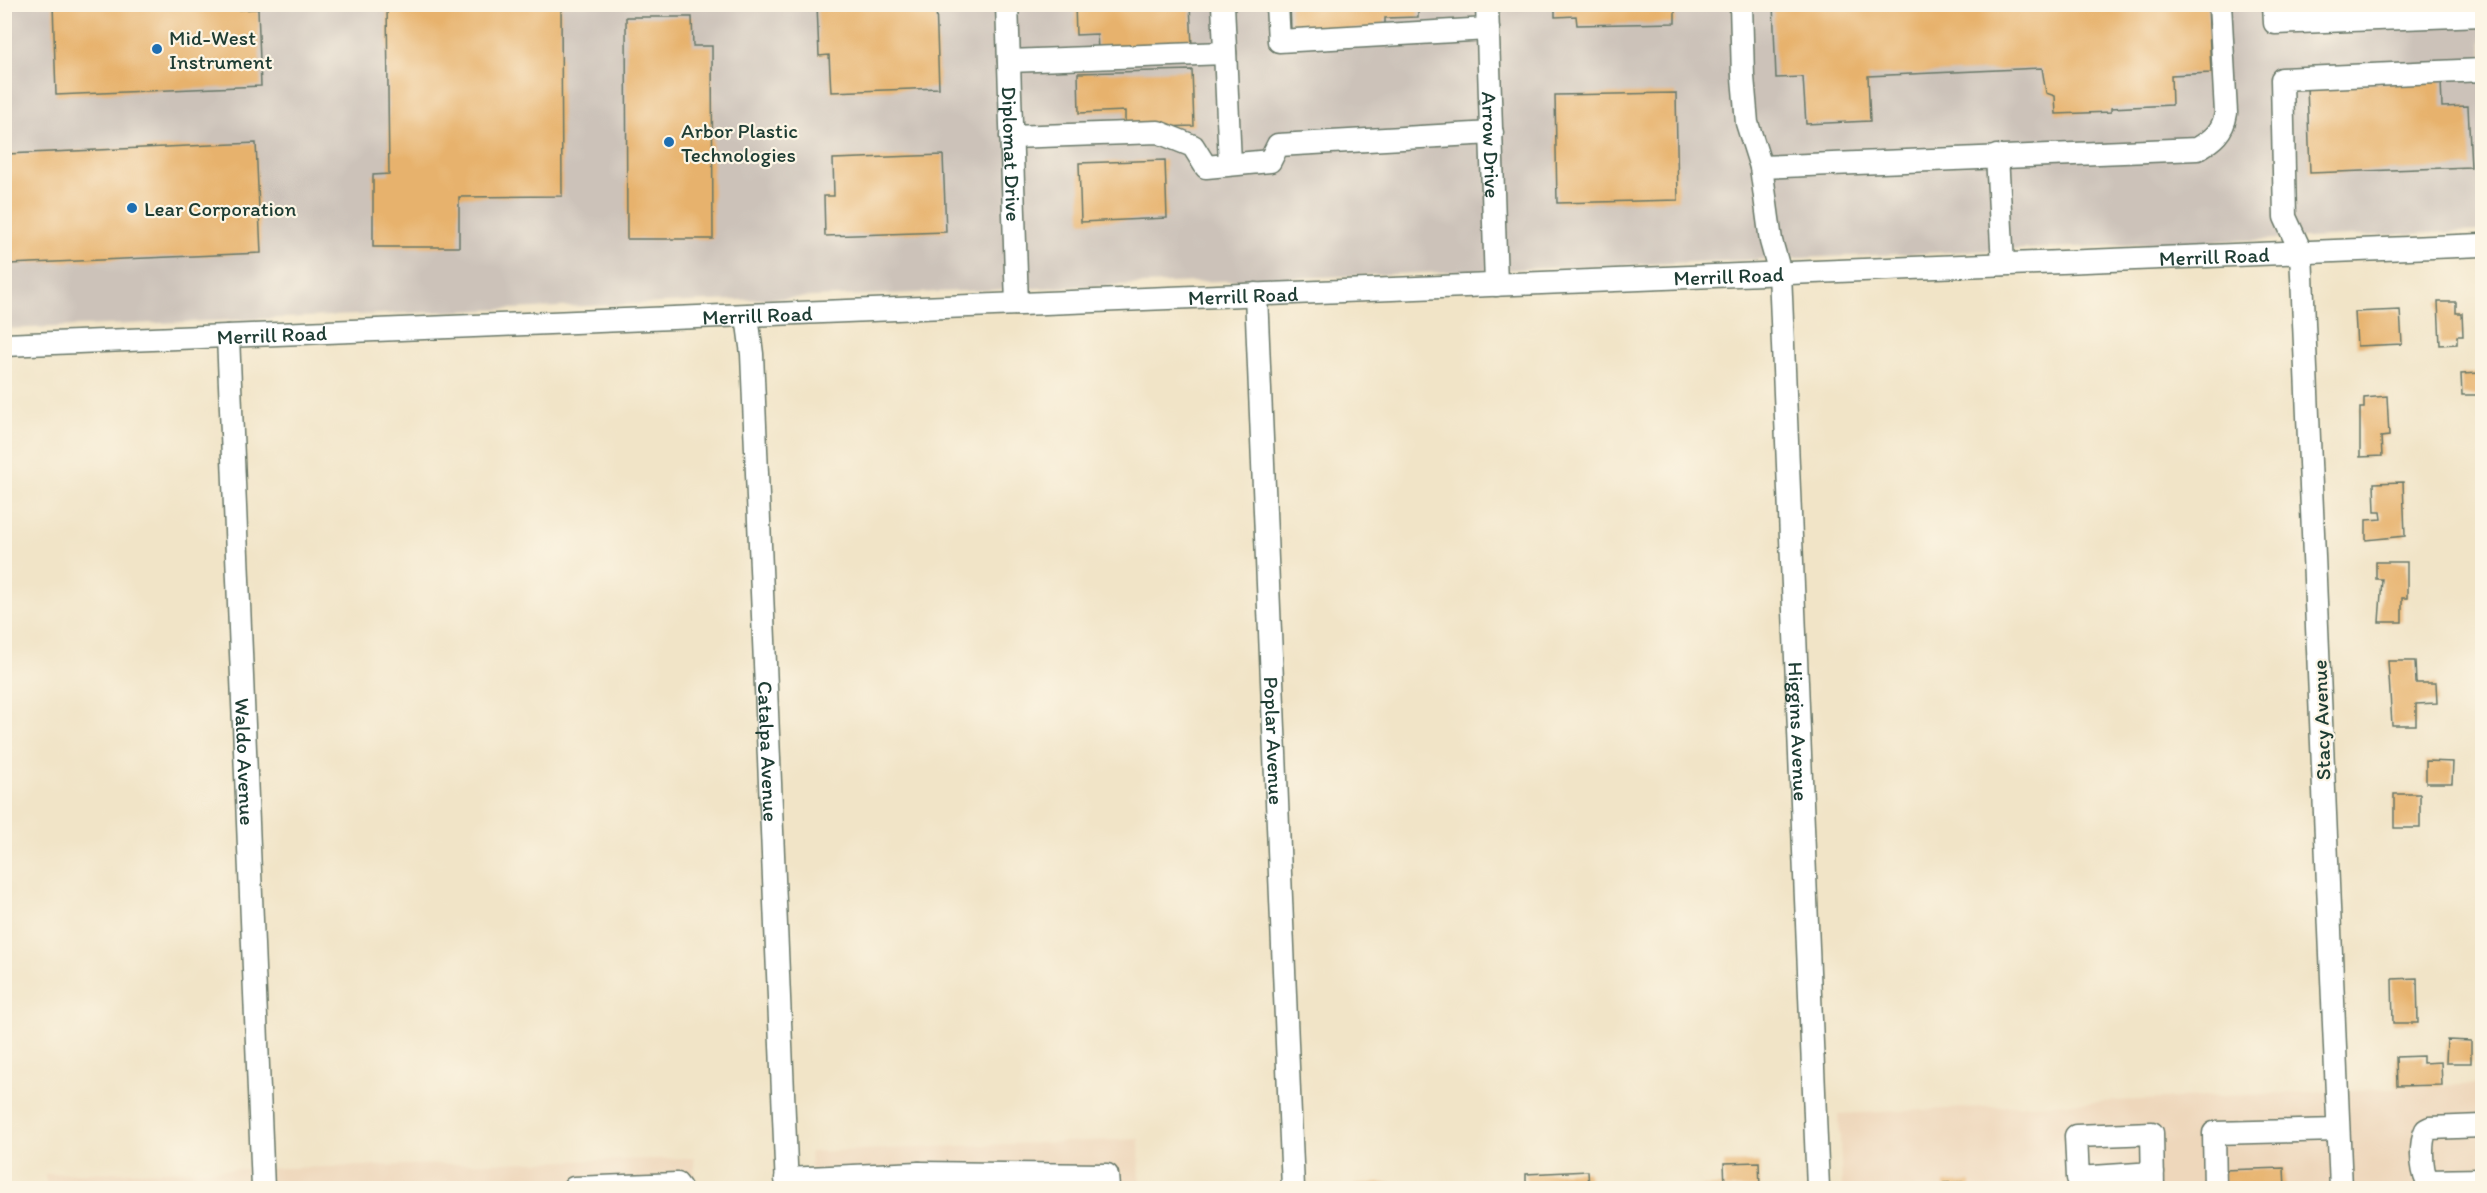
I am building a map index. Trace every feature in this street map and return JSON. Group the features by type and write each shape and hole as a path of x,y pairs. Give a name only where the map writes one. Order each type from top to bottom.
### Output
{"street":[{"name":"Diplomat Drive","path":"1007,4 1017,304"},
{"path":"1223,4 1230,164"},
{"path":"1277,4 1279,41 1488,29"},
{"name":"Arrow Drive","path":"1487,4 1496,285"},
{"name":"Higgins Avenue","path":"1741,4 1747,123 1761,167 1771,241 1780,273 1818,1188"},
{"path":"1761,167 2197,149 2207,144 2224,127 2226,113 2220,4"},
{"path":"2274,4 2275,23 2482,15"},
{"path":"1009,61 1225,53"},
{"path":"2301,252 2285,217 2282,79 2482,70"},
{"path":"1011,137 1158,132 1193,146 1206,167 1270,161 1278,145 1492,133"},
{"path":"1997,156 2003,264"},
{"name":"Merrill Road","path":"4,345 2482,245"},
{"name":"Stacy Avenue","path":"2301,252 2341,1188"},
{"name":"Poplar Avenue","path":"1256,294 1293,1188"},
{"name":"Catalpa Avenue","path":"747,316 752,354 787,1184"},
{"name":"Waldo Avenue","path":"228,336 263,1188"},
{"path":"2482,1126 2430,1128 2426,1130 2423,1138 2424,1173 2427,1181 2482,1180"},
{"path":"2214,1188 2214,1133 2338,1130"},
{"path":"787,1184 1107,1175 1108,1188"},
{"path":"574,1188 676,1185 680,1188"}],"shaded area":[{"path":"4,5 2482,5 2482,231 5,329"},
{"path":"2482,1084 2482,1188 1842,1188 1839,1114"},
{"path":"1139,1139 1140,1188 812,1188 810,1152"},
{"path":"694,1158 695,1188 48,1188 44,1174"}],"building":[{"name":"Mid-West Instrument","path":"53,4 211,4 212,11 258,9 261,86 56,95"},
{"path":"387,4 561,4 562,196 459,197 459,247 373,247 373,175 389,174"},
{"path":"817,4 936,4 939,88 831,92 829,55 819,56"},
{"path":"1075,4 1190,4 1192,47 1098,50 1097,34 1076,35"},
{"path":"1290,4 1418,4 1418,17 1385,18 1385,28 1291,31"},
{"path":"1555,4 1675,4 1675,23 1577,25 1576,16 1555,17"},
{"path":"1773,4 2208,4 2211,73 2171,75 2172,105 2111,108 2111,112 2056,114 2055,96 2046,93 2042,68 1868,76 1870,121 1806,124 1803,77 1776,78"},
{"path":"2350,4 2450,4 2450,6 2350,10"},
{"name":"Arbor Plastic Technologies","path":"626,17 692,17 693,46 712,46 713,239 627,239"},
{"path":"1192,70 1194,126 1125,128 1125,111 1079,113 1078,73"},
{"path":"2441,80 2442,107 2468,106 2471,167 2310,173 2307,86"},
{"path":"1676,93 1678,200 1557,203 1555,95"},
{"name":"Lear Corporation","path":"256,143 261,253 9,264 9,256 4,257 6,154"},
{"path":"943,155 946,232 825,236 824,196 834,196 833,159"},
{"path":"1165,160 1167,218 1081,222 1079,163"},
{"path":"2438,302 2456,302 2456,313 2462,313 2463,336 2457,336 2457,344 2440,345"},
{"path":"2400,310 2402,344 2357,346 2355,312"},
{"path":"2482,373 2482,395 2462,395 2461,374"},
{"path":"2387,396 2389,436 2381,437 2382,456 2360,457 2360,408 2364,408 2364,398"},
{"path":"2403,482 2405,536 2366,540 2366,520 2382,519 2381,512 2375,512 2374,483"},
{"path":"2376,562 2407,562 2407,598 2402,598 2402,622 2379,622 2382,579 2376,579"},
{"path":"2388,661 2415,661 2416,683 2436,683 2437,703 2416,704 2416,725 2392,725"},
{"path":"2426,761 2453,762 2452,783 2426,783"},
{"path":"2394,794 2420,794 2420,828 2394,828"},
{"path":"2417,978 2418,1023 2393,1023 2392,979"},
{"path":"2447,1040 2471,1041 2471,1063 2446,1063"},
{"path":"2423,1056 2423,1063 2441,1062 2442,1085 2397,1086 2396,1057"},
{"path":"1759,1162 1760,1188 1699,1188 1725,1186 1724,1163"},
{"path":"2284,1168 2285,1188 2224,1188 2223,1170"},
{"path":"1588,1171 1589,1188 1526,1188 1526,1174"},
{"path":"1971,1182 1971,1188 1944,1188 1944,1183"},
{"path":"1393,1183 1393,1188 1355,1188 1354,1184"}],"place":[{"name":"Mid-West Instrument","path":"157,49"},
{"name":"Arbor Plastic Technologies","path":"669,142"},
{"name":"Lear Corporation","path":"132,208"}]}
